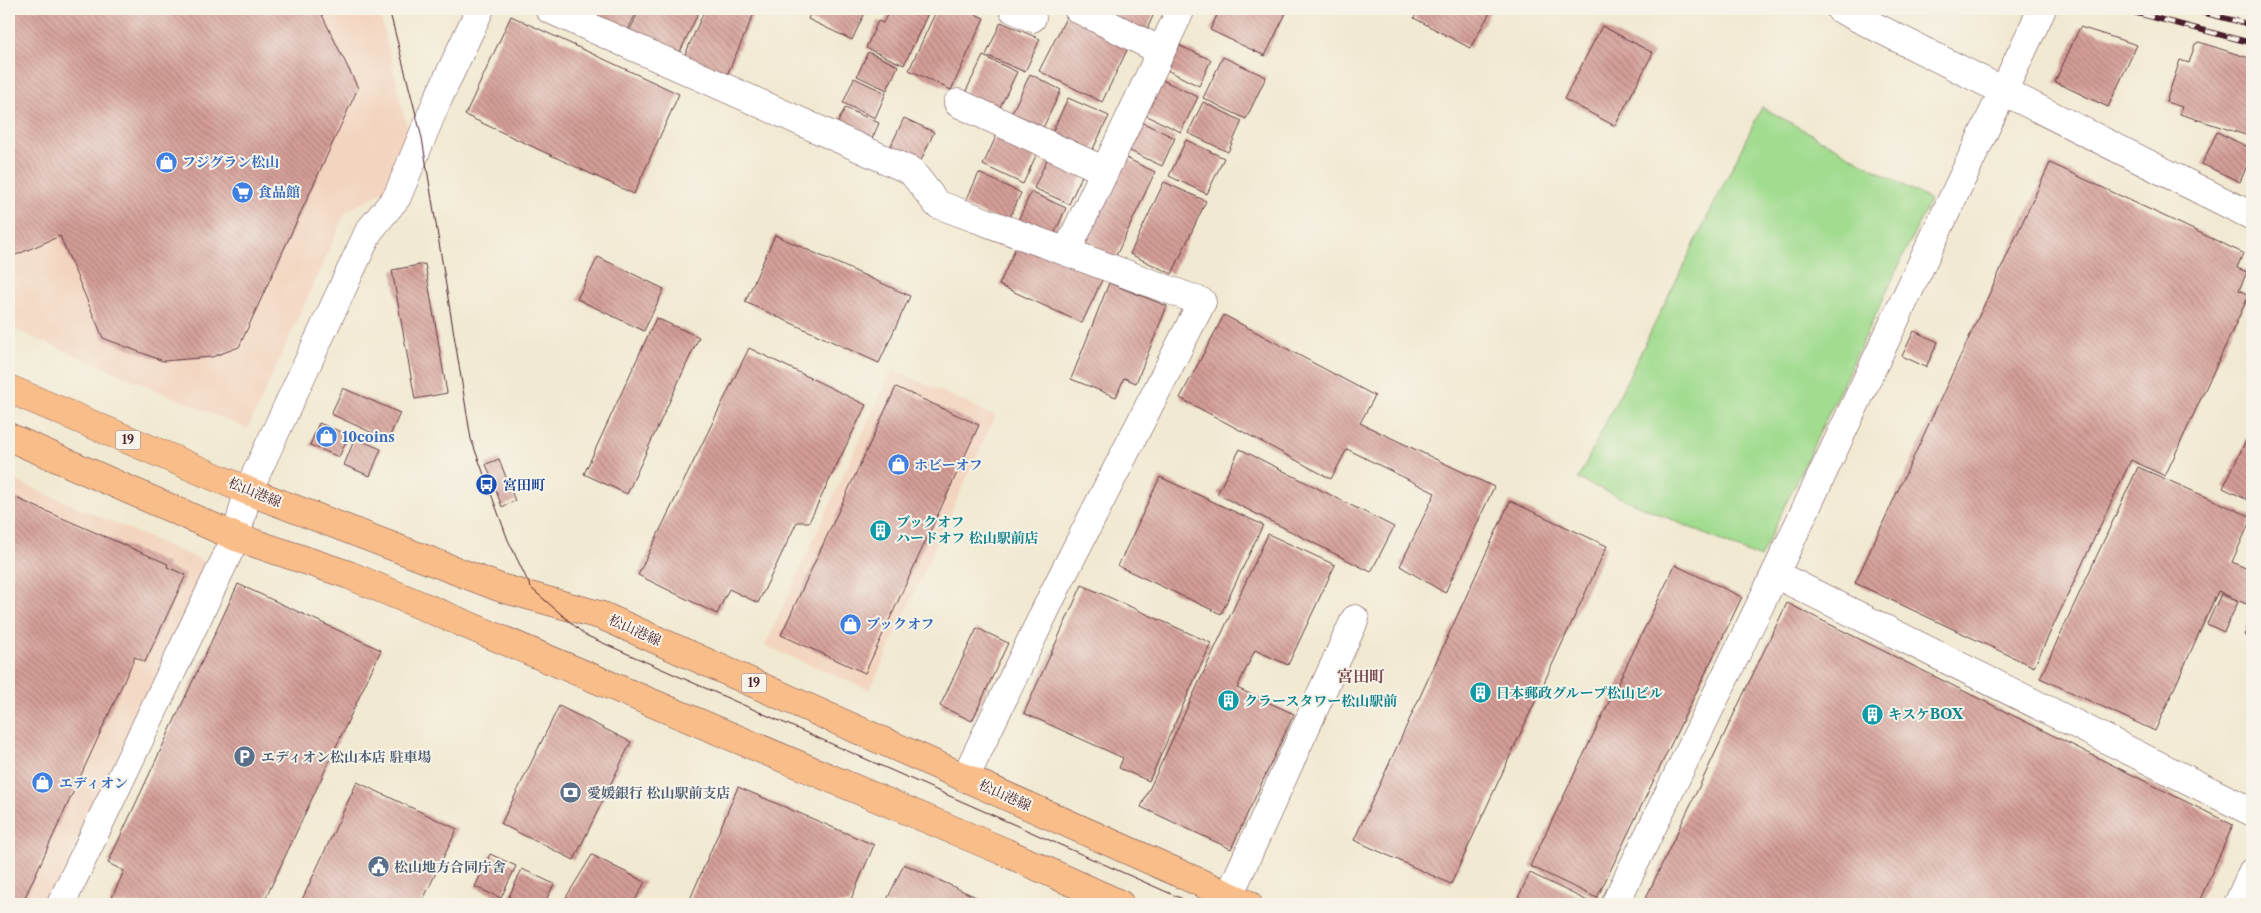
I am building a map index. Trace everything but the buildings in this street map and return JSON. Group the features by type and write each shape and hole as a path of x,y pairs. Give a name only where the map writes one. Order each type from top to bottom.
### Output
{"main road":[{"name":"松山港線","path":"9,389 248,491 501,588 603,616 1239,900"},
{"path":"9,437 236,537 358,579 987,844 1120,904"}],"street":[{"path":"61,904 236,537 248,491 369,230 397,197 437,101 480,9"},
{"path":"549,9 911,171 937,204 1202,302 1056,588 966,778"},
{"path":"1078,9 1161,51"},
{"path":"1067,251 1181,9"},
{"path":"1840,9 2252,216"},
{"path":"1614,904 1775,574 2042,9"},
{"path":"958,103 1105,171"},
{"path":"1775,574 2252,812"},
{"path":"1239,900 1355,619"},
{"path":"2238,904 2252,872"}],"shaded area":[{"name":"フジグラン松山","path":"9,9 379,9 410,140 386,190 346,212 248,429 9,327"},
{"name":"ブックオフ ハードオフ 松山駅前店","path":"892,369 995,416 870,690 765,646"},
{"name":"エディオン","path":"9,478 210,564 48,904 9,904"}],"green space":[{"path":"1762,107 1930,200 1760,558 1578,479"}],"tram line":[{"path":"389,9 422,138 471,439 508,540 531,588 585,635 1194,904"}],"railway":[{"path":"2121,9 2252,43"},
{"path":"2189,9 2252,25"}],"place":[{"name":"フジグラン松山","path":"166,162"},
{"name":"食品館","path":"242,192"},
{"name":"10coins","path":"326,437"},
{"name":"ホビーオフ","path":"898,465"},
{"name":"宮田町","path":"487,485"},
{"name":"ブックオフ ハードオフ 松山駅前店","path":"880,530"},
{"name":"ブックオフ","path":"850,624"},
{"name":"日本郵政グループ松山ビル","path":"1480,693"},
{"name":"クラースタワー松山駅前","path":"1228,701"},
{"name":"キスケBOX","path":"1872,714"},
{"name":"エディオン松山本店 駐車場","path":"245,757"},
{"name":"エディオン","path":"43,783"},
{"name":"愛媛銀行 松山駅前支店","path":"571,793"},
{"name":"松山地方合同庁舎","path":"378,867"}],"district":[{"name":"宮田町","path":"1361,676"}]}
